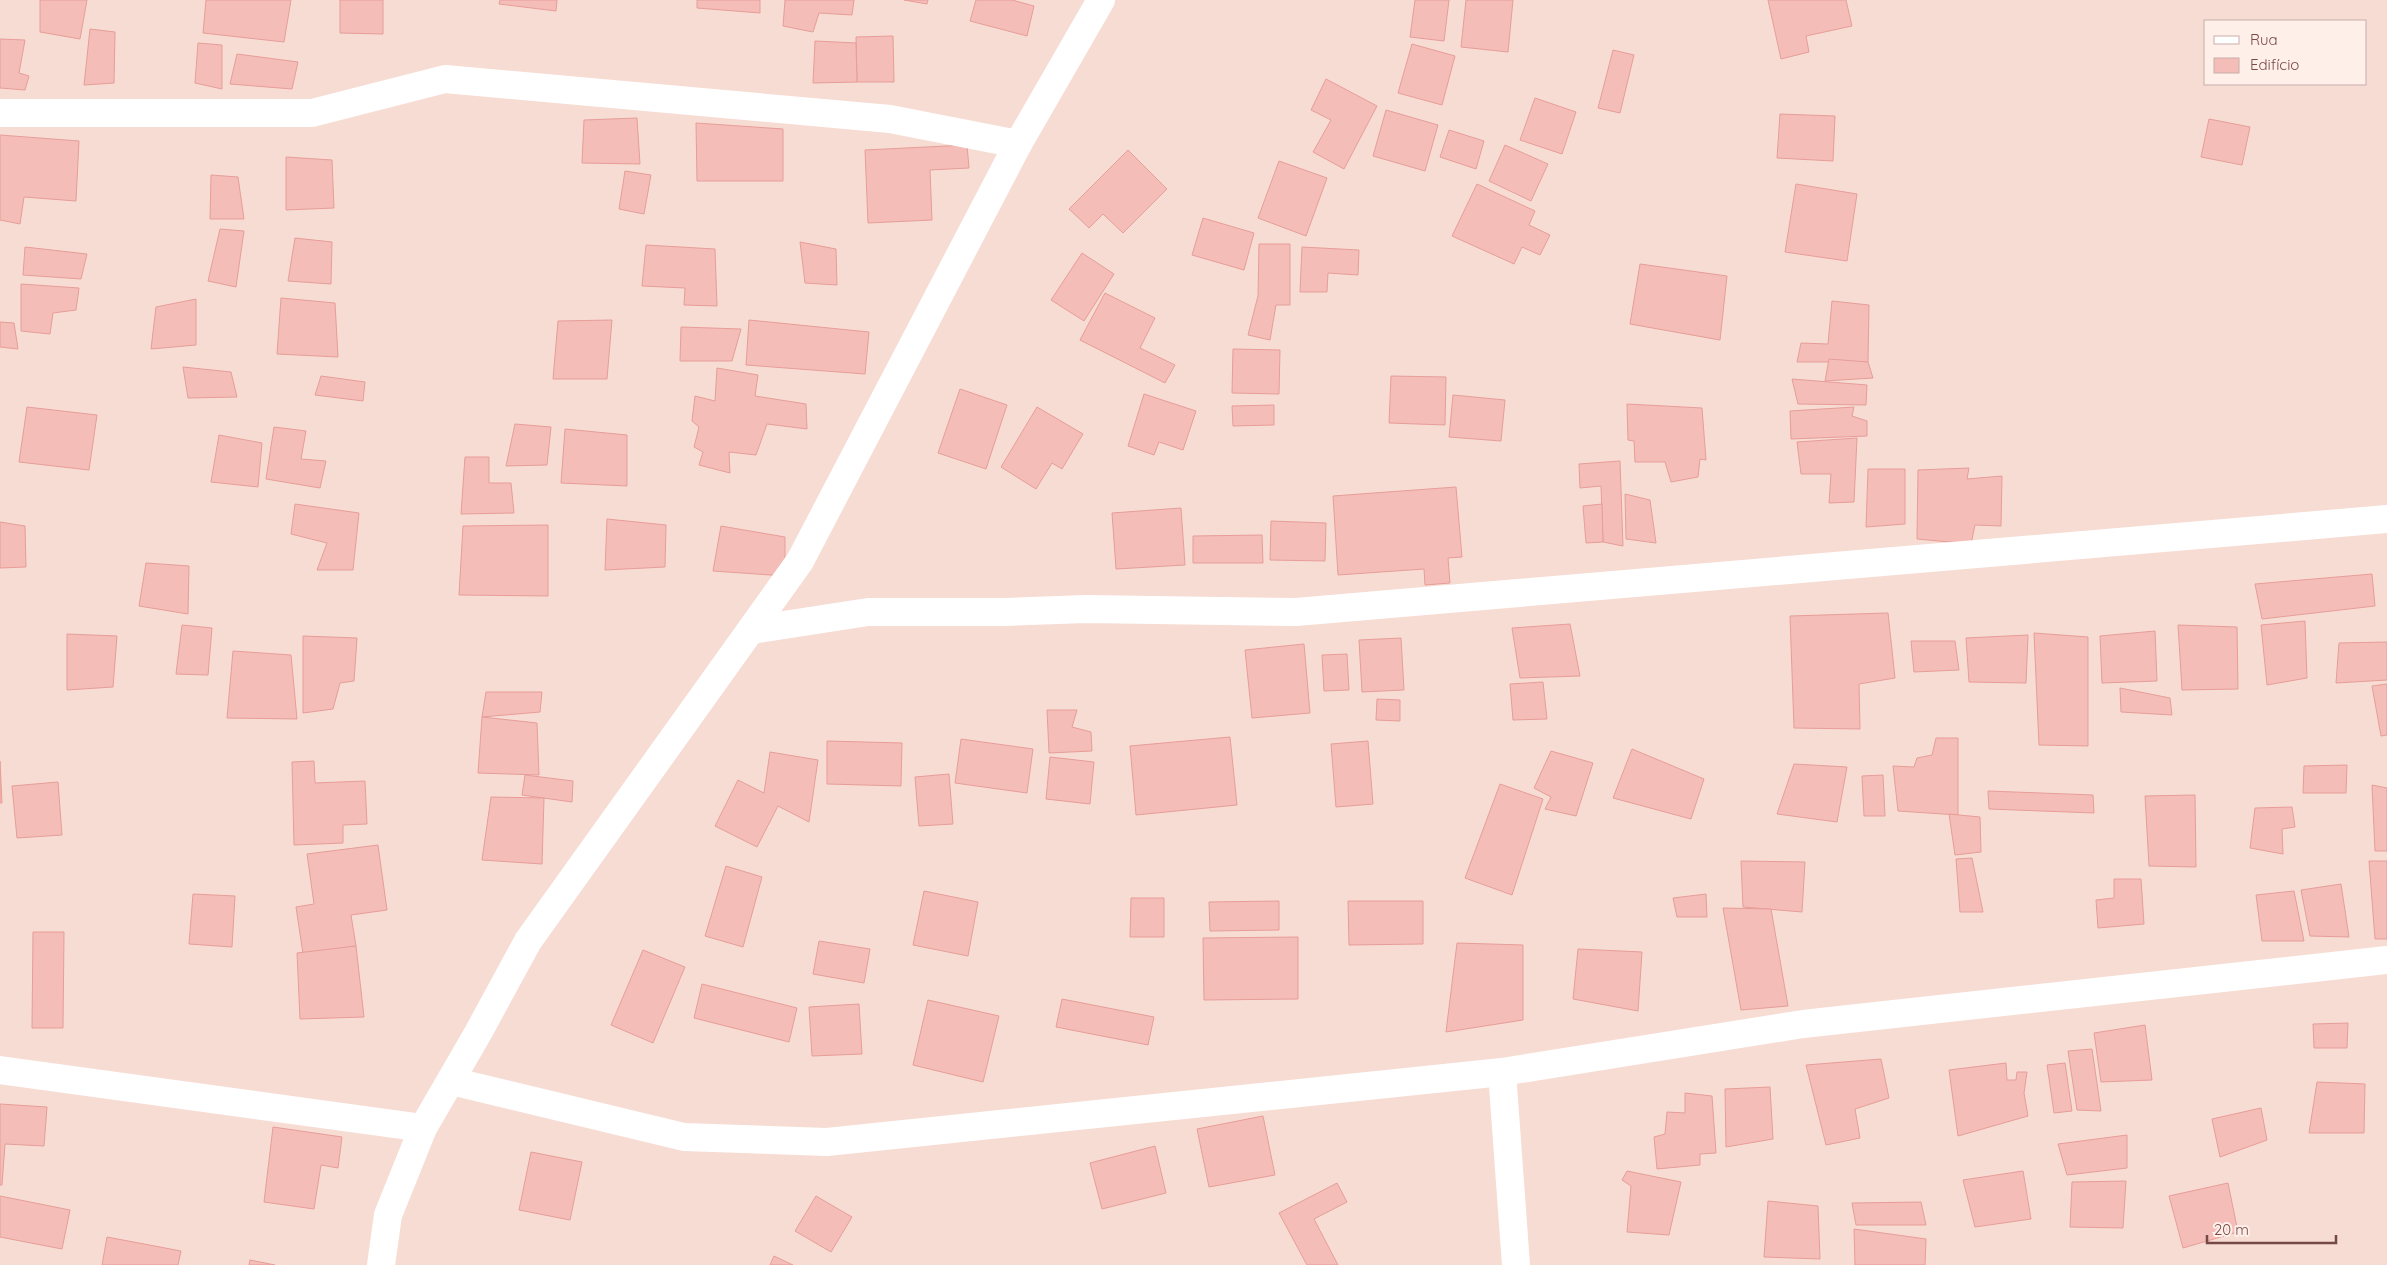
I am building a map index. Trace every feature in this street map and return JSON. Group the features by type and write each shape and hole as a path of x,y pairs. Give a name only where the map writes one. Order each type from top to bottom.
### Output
{"street":[{"path":"381,1265 388,1215 422,1128 451,1081 528,941 800,561 1018,144 1101,0"},
{"path":"0,114 312,113 445,79 890,119 1018,144"},
{"path":"752,630 868,612 1005,612 1086,609 1296,612 2387,519"},
{"path":"451,1081 684,1137 827,1142 1502,1072 1803,1024 2387,960"},
{"path":"0,1070 422,1128"},
{"path":"1502,1072 1516,1265"}],"shaded area":[{"path":"0,0 2387,0 2387,1265 0,1265"}],"building":[{"path":"40,0 87,0 80,39 40,32"},
{"path":"206,0 291,0 284,42 203,33"},
{"path":"340,0 383,0 383,34 340,33"},
{"path":"500,0 557,0 556,11 499,4"},
{"path":"697,0 760,0 760,13 697,8"},
{"path":"785,0 854,0 852,15 819,13 813,32 783,26"},
{"path":"904,0 928,0 927,4"},
{"path":"976,0 1012,0 1034,6 1027,36 970,21"},
{"path":"1415,0 1449,0 1444,41 1410,37"},
{"path":"1466,0 1513,0 1508,52 1461,47"},
{"path":"1768,0 1846,0 1852,26 1806,36 1809,52 1781,59"},
{"path":"90,29 115,32 114,83 84,85"},
{"path":"893,36 894,82 857,82 856,37"},
{"path":"0,39 25,40 19,73 29,76 25,90 0,88"},
{"path":"815,41 856,43 857,82 813,83"},
{"path":"198,43 222,45 222,89 195,83"},
{"path":"1412,44 1455,56 1442,105 1398,93"},
{"path":"1613,50 1634,55 1620,113 1598,108"},
{"path":"237,54 298,62 292,89 230,84"},
{"path":"1326,79 1377,106 1344,169 1313,152 1331,120 1311,110"},
{"path":"1535,98 1576,112 1562,154 1520,140"},
{"path":"1386,110 1438,125 1425,171 1373,156"},
{"path":"1780,114 1835,116 1833,161 1777,158"},
{"path":"637,118 640,164 582,163 584,120"},
{"path":"2209,119 2250,127 2242,165 2201,157"},
{"path":"696,123 783,129 783,181 697,181"},
{"path":"1449,130 1484,141 1476,169 1440,157"},
{"path":"0,135 79,141 76,201 24,197 20,224 0,220"},
{"path":"967,145 969,168 930,170 932,220 868,223 865,150"},
{"path":"1505,145 1548,164 1531,201 1489,181"},
{"path":"1128,150 1167,189 1123,233 1103,214 1089,228 1069,209"},
{"path":"286,157 332,160 334,208 286,210"},
{"path":"1279,161 1327,178 1306,236 1258,218"},
{"path":"625,171 651,175 644,214 619,209"},
{"path":"211,175 238,177 244,219 210,219"},
{"path":"1477,184 1535,211 1529,225 1550,235 1540,255 1522,247 1514,264 1452,236"},
{"path":"1796,184 1857,194 1847,261 1785,252"},
{"path":"1203,218 1254,233 1244,270 1192,255"},
{"path":"220,229 244,231 236,287 208,281"},
{"path":"295,238 332,242 331,284 288,281"},
{"path":"800,242 836,249 837,285 805,283"},
{"path":"1259,244 1290,244 1290,305 1276,305 1270,340 1248,335 1258,296"},
{"path":"646,245 715,249 717,306 684,305 685,288 642,286"},
{"path":"25,247 87,254 81,279 23,275"},
{"path":"1302,247 1359,250 1358,275 1328,273 1327,292 1300,292"},
{"path":"1082,253 1114,274 1084,321 1051,300"},
{"path":"1640,264 1727,276 1720,340 1630,324"},
{"path":"21,284 79,288 76,310 53,313 50,334 21,331"},
{"path":"1105,293 1155,318 1140,348 1175,365 1165,383 1080,340"},
{"path":"281,298 335,303 338,357 277,354"},
{"path":"196,299 196,345 151,349 156,307"},
{"path":"1832,301 1869,305 1868,362 1797,362 1801,343 1828,344"},
{"path":"612,320 607,379 553,379 558,321"},
{"path":"749,320 869,332 865,374 746,365"},
{"path":"0,322 14,323 18,349 0,347"},
{"path":"681,327 741,329 732,361 680,361"},
{"path":"1233,349 1280,350 1279,394 1232,393"},
{"path":"1829,359 1868,362 1873,378 1825,381"},
{"path":"183,367 231,372 237,397 188,398"},
{"path":"717,368 758,375 755,396 806,404 807,429 767,424 756,455 729,452 730,473 699,465 703,452 694,447 699,427 692,421 695,396 715,401"},
{"path":"321,376 365,382 363,401 315,395"},
{"path":"1391,376 1446,377 1445,425 1389,423"},
{"path":"1792,379 1867,385 1866,405 1798,404"},
{"path":"960,389 1007,405 986,469 938,453"},
{"path":"1144,394 1196,411 1183,450 1159,442 1154,455 1128,446"},
{"path":"1453,395 1505,400 1501,441 1449,437"},
{"path":"1627,404 1702,408 1706,460 1700,459 1698,477 1671,482 1665,462 1635,462 1634,441 1628,440"},
{"path":"1274,405 1274,425 1233,426 1232,406"},
{"path":"27,407 97,415 89,470 19,462"},
{"path":"1037,407 1083,434 1062,469 1052,463 1036,489 1001,467"},
{"path":"1854,407 1852,416 1867,421 1867,436 1791,439 1790,411"},
{"path":"515,424 551,427 547,465 506,466"},
{"path":"274,427 306,431 301,459 326,461 320,488 266,479"},
{"path":"565,429 627,435 627,486 561,483"},
{"path":"219,435 262,443 258,487 211,482"},
{"path":"1857,438 1854,502 1829,503 1831,474 1801,474 1797,442"},
{"path":"465,457 489,457 489,483 511,483 514,513 461,514"},
{"path":"1620,461 1623,546 1603,542 1601,486 1580,488 1579,464"},
{"path":"1969,468 1967,479 2002,476 2001,526 1975,525 1971,544 1917,539 1918,470"},
{"path":"1868,469 1905,469 1905,524 1866,527"},
{"path":"1456,487 1462,557 1448,558 1450,583 1425,585 1424,569 1338,575 1333,496"},
{"path":"1625,494 1650,500 1656,543 1626,539"},
{"path":"295,504 359,513 353,570 317,570 327,543 291,534"},
{"path":"1602,504 1603,542 1586,543 1583,506"},
{"path":"1181,508 1185,565 1116,569 1112,513"},
{"path":"607,519 666,525 665,567 605,570"},
{"path":"1271,521 1326,523 1325,561 1270,560"},
{"path":"0,522 25,526 26,567 0,568"},
{"path":"548,525 548,596 459,595 463,526"},
{"path":"721,526 785,537 785,576 713,571"},
{"path":"1262,535 1263,563 1193,563 1193,536"},
{"path":"146,563 189,566 188,614 139,606"},
{"path":"2372,574 2375,606 2262,619 2255,584"},
{"path":"1888,613 1895,678 1859,684 1860,729 1794,728 1790,616"},
{"path":"2305,621 2307,678 2267,685 2261,625"},
{"path":"1570,624 1580,676 1520,678 1512,628"},
{"path":"182,625 212,628 208,675 176,674"},
{"path":"2178,625 2237,627 2238,689 2182,690"},
{"path":"2155,631 2157,681 2102,683 2100,636"},
{"path":"2034,633 2088,637 2088,746 2039,745"},
{"path":"67,634 117,636 113,687 67,690"},
{"path":"2028,635 2026,683 1969,682 1966,638"},
{"path":"303,636 357,638 354,681 340,683 333,709 303,713"},
{"path":"1401,638 1404,690 1362,692 1359,640"},
{"path":"1911,641 1955,641 1959,670 1914,672"},
{"path":"2387,642 2387,680 2336,683 2339,643"},
{"path":"1304,644 1310,713 1252,718 1245,650"},
{"path":"233,651 291,655 297,719 227,718"},
{"path":"1347,654 1349,690 1324,691 1322,655"},
{"path":"1543,682 1547,719 1513,720 1510,684"},
{"path":"2387,684 2387,735 2381,736 2372,686"},
{"path":"2120,688 2170,698 2172,715 2121,712"},
{"path":"486,692 542,692 540,712 482,717"},
{"path":"1377,699 1400,700 1400,721 1376,720"},
{"path":"1047,710 1077,710 1072,727 1091,732 1092,751 1049,753"},
{"path":"482,717 537,723 539,775 478,773"},
{"path":"1230,737 1237,805 1136,815 1130,746"},
{"path":"1936,738 1958,738 1958,815 1898,811 1893,766 1914,767 1917,758 1932,755"},
{"path":"961,739 1033,749 1027,793 955,783"},
{"path":"827,741 902,743 901,786 827,784"},
{"path":"1368,741 1373,804 1336,807 1331,744"},
{"path":"1632,749 1704,779 1691,819 1613,798"},
{"path":"1551,751 1593,763 1576,816 1545,809 1551,797 1534,788"},
{"path":"770,752 818,760 809,822 778,806 757,847 715,826 738,780 764,793"},
{"path":"1050,757 1094,762 1090,804 1046,799"},
{"path":"0,761 2,803 0,803"},
{"path":"314,761 315,783 365,781 367,824 343,825 343,843 294,845 292,762"},
{"path":"1794,764 1847,767 1837,822 1777,814"},
{"path":"2347,765 2346,793 2303,793 2304,766"},
{"path":"949,774 953,824 919,826 915,777"},
{"path":"525,775 573,781 572,802 522,795"},
{"path":"1883,775 1885,816 1864,816 1862,776"},
{"path":"58,782 62,835 17,838 12,786"},
{"path":"1500,784 1543,799 1512,895 1465,878"},
{"path":"2372,785 2387,788 2387,851 2375,851"},
{"path":"1988,791 2093,795 2094,813 1989,809"},
{"path":"2195,795 2196,867 2149,866 2145,796"},
{"path":"491,797 544,798 542,864 482,860"},
{"path":"2292,807 2295,827 2282,829 2283,854 2250,848 2255,808"},
{"path":"1949,814 1980,817 1981,852 1955,855"},
{"path":"378,845 387,910 351,915 356,946 303,954 296,907 314,904 307,854"},
{"path":"1972,858 1983,912 1960,912 1956,859"},
{"path":"1741,861 1805,862 1802,912 1743,907"},
{"path":"2369,861 2387,861 2387,939 2375,939"},
{"path":"726,866 762,877 743,947 705,936"},
{"path":"2114,879 2141,879 2144,924 2098,928 2096,900 2114,898"},
{"path":"2341,884 2349,937 2310,936 2301,890"},
{"path":"924,891 978,902 968,956 913,945"},
{"path":"2294,891 2304,941 2262,941 2256,895"},
{"path":"193,894 235,896 232,947 189,944"},
{"path":"1706,894 1707,917 1677,917 1673,898"},
{"path":"1131,898 1164,898 1164,937 1130,937"},
{"path":"1279,901 1279,930 1210,931 1209,902"},
{"path":"1348,901 1423,901 1423,944 1349,945"},
{"path":"1723,908 1771,909 1788,1006 1741,1010"},
{"path":"33,932 64,932 63,1028 32,1028"},
{"path":"1298,937 1298,999 1204,1000 1203,938"},
{"path":"819,941 870,949 864,983 813,974"},
{"path":"1457,943 1523,945 1523,1020 1446,1032"},
{"path":"356,946 364,1017 300,1019 297,953"},
{"path":"1578,949 1642,952 1638,1011 1573,999"},
{"path":"643,950 685,967 653,1043 611,1025"},
{"path":"702,984 797,1008 789,1042 694,1018"},
{"path":"1062,999 1154,1017 1148,1045 1056,1027"},
{"path":"928,1000 999,1016 983,1082 913,1065"},
{"path":"859,1004 862,1054 812,1056 809,1007"},
{"path":"2348,1023 2347,1048 2314,1048 2313,1024"},
{"path":"2145,1025 2152,1080 2101,1082 2094,1033"},
{"path":"2092,1049 2101,1111 2077,1110 2068,1051"},
{"path":"1881,1059 1889,1098 1855,1109 1860,1138 1826,1145 1806,1065"},
{"path":"2006,1063 2007,1080 2016,1080 2017,1072 2027,1072 2024,1093 2028,1116 1958,1136 1949,1070"},
{"path":"2065,1063 2072,1111 2054,1113 2047,1065"},
{"path":"2317,1082 2365,1084 2364,1133 2309,1133"},
{"path":"1770,1087 1773,1139 1726,1147 1725,1089"},
{"path":"1685,1093 1712,1096 1716,1153 1700,1154 1700,1165 1657,1169 1654,1137 1665,1134 1667,1112 1685,1113"},
{"path":"0,1104 47,1107 44,1146 5,1144 2,1185 0,1185"},
{"path":"2261,1108 2267,1140 2220,1157 2212,1119"},
{"path":"1263,1116 1275,1175 1209,1187 1197,1129"},
{"path":"273,1127 342,1137 338,1168 321,1165 314,1209 264,1202"},
{"path":"2127,1135 2127,1168 2067,1175 2058,1144"},
{"path":"1155,1146 1166,1193 1102,1209 1090,1163"},
{"path":"531,1152 582,1162 570,1220 519,1210"},
{"path":"1627,1171 1681,1182 1669,1235 1627,1232 1631,1186 1622,1180"},
{"path":"2023,1171 2031,1219 1975,1227 1963,1180"},
{"path":"2126,1181 2123,1228 2070,1227 2072,1182"},
{"path":"1337,1183 1347,1202 1314,1219 1338,1265 1307,1265 1279,1213"},
{"path":"2228,1183 2238,1232 2183,1248 2169,1196"},
{"path":"0,1196 70,1210 62,1249 0,1237"},
{"path":"816,1196 852,1217 831,1252 795,1231"},
{"path":"1768,1201 1818,1206 1820,1259 1764,1257"},
{"path":"1921,1202 1926,1225 1856,1225 1852,1203"},
{"path":"1854,1229 1926,1239 1925,1265 1855,1265"},
{"path":"107,1237 181,1251 178,1265 102,1265"},
{"path":"774,1256 793,1265 770,1265"},
{"path":"250,1260 275,1265 249,1265"}]}
